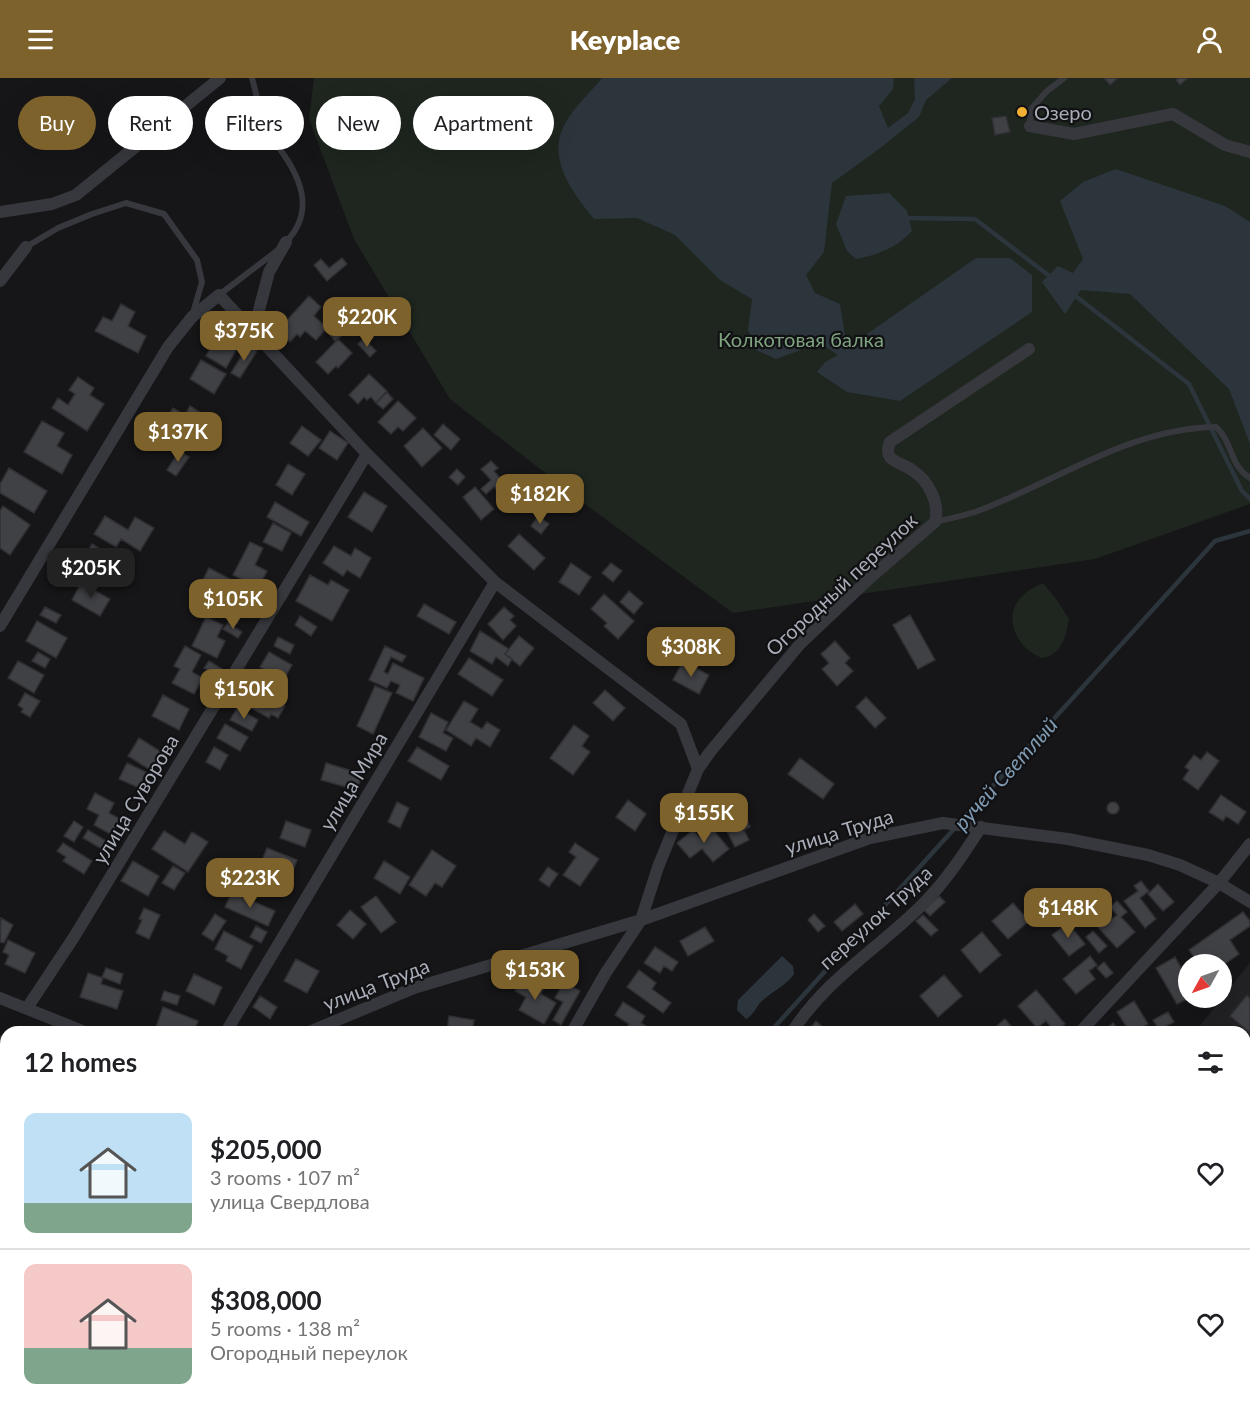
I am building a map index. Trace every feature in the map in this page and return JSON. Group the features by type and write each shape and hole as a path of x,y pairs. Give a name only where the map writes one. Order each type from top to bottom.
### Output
{"street":[{"path":"0,212 52,204 76,195 220,78"},
{"path":"1030,126 1074,134 1173,114 1225,145 1250,152"},
{"path":"253,333 269,272 286,242"},
{"path":"0,281 26,247"},
{"path":"0,626 168,347 192,317 219,295 367,454 495,582 681,724 698,769"},
{"name":"Огородный переулок","path":"575,1026 605,974 641,920 658,867 698,769 800,644 871,576 935,522 937,505 932,494 921,477 889,457 887,449 890,441 1029,349"},
{"name":"улица Суворова","path":"27,1008 74,937 367,454"},
{"name":"улица Мира","path":"230,1026 495,582"},
{"name":"улица Труда","path":"323,1026 414,988 641,920 870,838 948,823 1068,839 1148,855 1180,865 1219,883 1250,902"},
{"name":"переулок Труда","path":"797,1026 827,987 922,905 951,874 981,827"},
{"path":"1086,1026 1219,883 1250,844"},
{"path":"0,998 71,1026"}],"lane":[{"path":"219,295 286,242 300,224 303,199 300,183 285,155 269,134 252,78"},
{"path":"1030,126 1031,109 1047,91 1064,78"},
{"path":"26,247 58,228 126,203 164,214 180,233 197,260 202,282 192,317"},
{"path":"935,522 973,513 1127,444 1197,428 1216,428 1224,434 1235,464 1250,478"}],"shaded area":[{"path":"602,78 894,78 893,89 879,106 888,128 908,113 915,99 914,78 952,78 926,100 919,117 832,183 824,252 806,275 815,293 840,304 847,348 976,258 1010,258 1032,275 1032,312 900,401 847,392 817,372 825,362 838,355 820,343 776,359 756,350 748,330 752,299 720,280 675,235 637,218 594,219 570,186 560,161 558,148 560,135 574,110"},
{"path":"1116,169 1225,206 1250,222 1250,444 1229,389 1130,294 1081,290 1065,314 1042,282 1058,266 1073,273 1083,259 1060,201 1083,182"},
{"path":"889,193 907,211 912,231 900,242 886,250 856,259 847,251 836,224 846,196"},
{"path":"782,956 793,966 794,974 763,1000 746,1019 737,1010 738,1000"},
{"path":"1250,963 1250,1026 1200,1026 1214,1008 1232,1008 1232,986"}],"green space":[{"name":"Колкотовая балка","path":"314,78 1250,78 1250,504 1095,559 733,613 585,504 450,399 354,239 321,150 401,150 401,96 316,96 316,138 309,119"},
{"path":"1043,583 1069,619 1064,639 1058,650 1041,658 1022,644 1016,634 1012,616 1014,607 1025,593"}],"building":[{"path":"1104,78 1118,78 1110,85"},
{"path":"1188,78 1180,85 1176,80"},
{"path":"1006,116 1010,132 995,135 992,118"},
{"path":"342,258 347,264 327,281 314,265 321,259 329,268"},
{"path":"309,296 321,307 314,316 327,328 316,340 305,331 300,337 297,334 290,342 278,330"},
{"path":"121,304 135,312 128,326 146,336 138,353 95,331 103,317 112,321"},
{"path":"336,325 343,335 335,341 328,332"},
{"path":"219,333 239,345 226,368 206,356"},
{"path":"364,338 376,351 370,357 358,344"},
{"path":"338,339 352,353 338,368 336,366 328,374 316,362"},
{"path":"248,345 257,351 240,378 231,373"},
{"path":"201,360 226,374 214,394 190,379"},
{"path":"369,374 387,391 376,403 371,397 367,400 364,397 358,404 349,395"},
{"path":"78,377 94,388 90,395 104,404 87,431 52,408 58,398 68,405 75,394 69,390"},
{"path":"387,392 393,399 383,409 376,403"},
{"path":"398,401 416,418 403,431 398,427 391,434 378,422"},
{"path":"190,406 201,413 184,441 161,427 173,408 185,415"},
{"path":"42,421 64,433 57,446 72,455 62,474 24,452"},
{"path":"443,424 460,439 451,450 434,435"},
{"path":"302,426 321,440 308,456 290,443"},
{"path":"423,428 442,448 422,467 404,446"},
{"path":"330,431 348,443 337,460 319,448"},
{"path":"179,451 189,457 176,476 167,470"},
{"path":"491,461 498,468 494,471 507,486 499,492 494,487 486,494 481,489 491,480 481,469"},
{"path":"288,464 305,474 292,495 276,485"},
{"path":"9,468 47,491 34,513 0,493 0,484"},
{"path":"457,469 465,477 458,485 449,477"},
{"path":"475,487 494,509 481,520 463,497"},
{"path":"364,492 387,506 372,532 348,517"},
{"path":"275,502 309,522 301,536 267,517"},
{"path":"3,506 30,525 10,555 0,548 0,511"},
{"path":"105,516 128,530 135,517 154,528 140,551 121,539 116,547 94,534"},
{"path":"538,516 549,524 541,534 531,526"},
{"path":"273,523 291,533 282,551 263,542"},
{"path":"519,534 545,558 534,570 508,546"},
{"path":"250,542 263,548 255,565 267,571 258,588 233,575"},
{"path":"92,544 115,558 99,584 76,570"},
{"path":"334,546 351,556 355,548 371,558 360,578 347,570 343,576 323,563"},
{"path":"571,563 591,577 579,595 559,582"},
{"path":"611,563 622,571 613,582 602,573"},
{"path":"61,564 74,573 68,582 55,574"},
{"path":"209,568 232,580 225,593 247,604 237,624 192,601"},
{"path":"310,575 328,585 331,580 349,590 332,621 296,601"},
{"path":"81,583 110,599 100,616 72,600"},
{"path":"629,591 643,603 634,614 620,602"},
{"path":"604,594 634,621 618,639 604,626 607,623 591,609"},
{"path":"424,604 456,622 449,634 417,616"},
{"path":"45,607 61,615 56,623 40,615"},
{"path":"504,607 514,616 510,620 516,626 503,640 488,624"},
{"path":"910,615 935,660 918,669 893,625"},
{"path":"300,616 317,627 311,636 295,625"},
{"path":"206,617 223,625 217,637 225,641 217,658 192,646"},
{"path":"37,621 67,638 56,658 26,641"},
{"path":"228,623 242,632 238,638 223,629"},
{"path":"480,631 509,649 505,654 512,659 508,666 496,657 492,664 470,651"},
{"path":"683,634 693,641 676,663 667,655"},
{"path":"519,636 534,648 520,666 505,654"},
{"path":"278,637 294,645 290,654 274,646"},
{"path":"835,641 850,658 845,663 853,671 837,686 822,669 829,663 821,654"},
{"path":"185,646 201,655 192,672 203,678 194,694 172,683 180,669 174,666"},
{"path":"385,646 406,656 402,662 391,657 384,672 388,674 393,663 424,678 413,701 396,693 400,685 391,681 387,688 369,680"},
{"path":"38,652 50,659 45,668 32,661"},
{"path":"269,652 292,665 283,681 260,667"},
{"path":"469,658 503,680 492,696 458,674"},
{"path":"18,661 44,675 34,693 8,678"},
{"path":"209,661 222,669 218,676 204,668"},
{"path":"683,661 709,675 699,694 673,680"},
{"path":"250,686 285,706 278,718 271,714 269,718 240,702"},
{"path":"375,686 392,693 373,734 357,726"},
{"path":"605,690 625,708 613,721 593,703"},
{"path":"25,693 40,701 30,717 21,712 23,709 18,705"},
{"path":"163,695 189,709 179,730 152,716"},
{"path":"866,697 886,718 875,728 856,707"},
{"path":"464,701 478,709 470,722 482,729 487,722 500,730 490,747 476,738 471,746 446,730"},
{"path":"237,708 258,720 252,731 230,720"},
{"path":"431,713 448,722 443,733 453,738 446,751 419,737"},
{"path":"225,724 248,737 240,751 217,738"},
{"path":"574,725 589,736 582,746 590,752 573,775 550,758"},
{"path":"139,738 163,753 152,771 128,756"},
{"path":"214,747 228,755 220,770 206,762"},
{"path":"417,747 449,766 441,780 408,761"},
{"path":"1207,752 1219,761 1198,790 1183,779 1189,770 1185,767 1194,755 1201,760"},
{"path":"800,758 834,784 823,799 788,774"},
{"path":"127,763 146,772 139,788 119,779"},
{"path":"326,763 362,774 357,790 321,780"},
{"path":"95,793 114,803 109,813 120,819 112,835 94,825 99,815 87,809"},
{"path":"1221,795 1246,812 1238,824 1226,816 1223,821 1209,812"},
{"path":"628,800 646,814 635,831 616,817"},
{"path":"397,802 409,808 400,828 388,822"},
{"path":"1115,802 1119,808 1115,814 1111,814 1107,806"},
{"path":"734,804 741,818 745,816 750,827 744,830 749,840 735,847 717,812"},
{"path":"74,821 83,827 74,842 64,836"},
{"path":"286,821 311,830 305,847 280,838"},
{"path":"711,827 729,849 713,862 702,849 690,858 677,843 693,830 699,837"},
{"path":"88,830 111,844 107,852 83,838"},
{"path":"164,831 185,844 192,832 208,842 188,872 152,849"},
{"path":"63,843 92,861 84,874 63,861 66,857 57,851"},
{"path":"575,843 599,859 580,886 563,875 576,857 569,852"},
{"path":"267,848 297,860 288,883 258,870"},
{"path":"432,850 456,866 442,887 435,883 426,896 409,885"},
{"path":"133,861 159,876 148,896 121,881"},
{"path":"384,861 410,877 400,894 374,878"},
{"path":"173,866 185,873 174,890 162,883"},
{"path":"548,867 558,874 549,887 539,880"},
{"path":"240,876 256,883 251,894 235,887"},
{"path":"1141,881 1149,891 1140,898 1156,919 1145,928 1124,901 1138,891 1134,886"},
{"path":"1158,884 1174,902 1163,911 1148,894"},
{"path":"232,892 275,911 268,926 225,907"},
{"path":"376,896 396,922 381,933 361,907"},
{"path":"939,896 945,902 930,916 924,910"},
{"path":"1117,901 1127,912 1121,917 1135,932 1117,948 1096,925 1108,914 1112,919 1117,915 1110,907"},
{"path":"1013,903 1029,921 1008,939 992,921"},
{"path":"855,904 863,914 842,931 834,922"},
{"path":"144,908 160,915 149,939 136,933"},
{"path":"350,910 366,924 353,939 337,925"},
{"path":"1243,912 1250,921 1250,926 1230,940 1239,954 1232,959 1232,954 1192,954 1189,950"},
{"path":"215,914 226,921 213,941 202,934"},
{"path":"814,914 825,926 818,932 808,920"},
{"path":"923,915 938,930 931,936 916,921"},
{"path":"1,918 13,925 4,943 0,942"},
{"path":"1068,923 1085,944 1069,956 1052,935"},
{"path":"256,926 267,932 261,943 250,937"},
{"path":"705,927 714,941 688,956 680,941"},
{"path":"224,931 253,946 241,969 226,961 228,956 215,949"},
{"path":"1093,931 1107,946 1099,953 1086,937"},
{"path":"982,932 1001,955 980,973 961,950"},
{"path":"8,940 35,953 25,973 5,964 9,955 3,952"},
{"path":"655,947 678,962 672,971 664,966 660,973 644,963"},
{"path":"1090,956 1097,965 1089,971 1095,979 1076,994 1063,979"},
{"path":"1175,957 1178,962 1178,1004 1177,1004 1156,968"},
{"path":"296,959 319,971 307,993 284,981"},
{"path":"1104,962 1113,973 1106,978 1097,968"},
{"path":"106,968 123,974 120,984 102,977"},
{"path":"639,970 656,983 652,989 671,1003 663,1013 627,987"},
{"path":"88,973 103,978 101,984 123,991 117,1009 80,997"},
{"path":"194,974 222,987 214,1005 186,991"},
{"path":"944,975 962,996 938,1017 920,996"},
{"path":"523,976 544,988 541,994 556,1003 544,1024 519,1010 526,997 515,991"},
{"path":"564,982 580,991 561,1025 553,1020 563,1002 555,998"},
{"path":"1036,990 1065,1024 1050,1026 1046,1021 1040,1026 1035,1026 1018,1006"},
{"path":"164,991 180,996 177,1005 161,1000"},
{"path":"1247,995 1250,998 1250,1026 1242,1026 1230,1016"},
{"path":"260,996 277,1007 270,1019 253,1007"},
{"path":"1134,1001 1148,1024 1126,1026 1117,1012"},
{"path":"623,1002 645,1016 641,1023 646,1026 628,1026 629,1024 615,1015"},
{"path":"163,1007 198,1021 196,1026 156,1026"},
{"path":"1168,1012 1174,1022 1166,1026 1157,1026 1153,1020"},
{"path":"449,1016 474,1020 473,1026 448,1026"},
{"path":"1005,1019 1011,1026 997,1026"},
{"path":"816,1021 821,1026 812,1026"}],"waterway":[{"path":"903,218 975,219 1052,278"},
{"path":"1073,294 1189,384 1242,491 1250,499"},
{"name":"ручей Светлый","path":"775,1026 1215,541 1250,531"}],"place":[{"name":"Озеро","path":"1022,112"}]}
